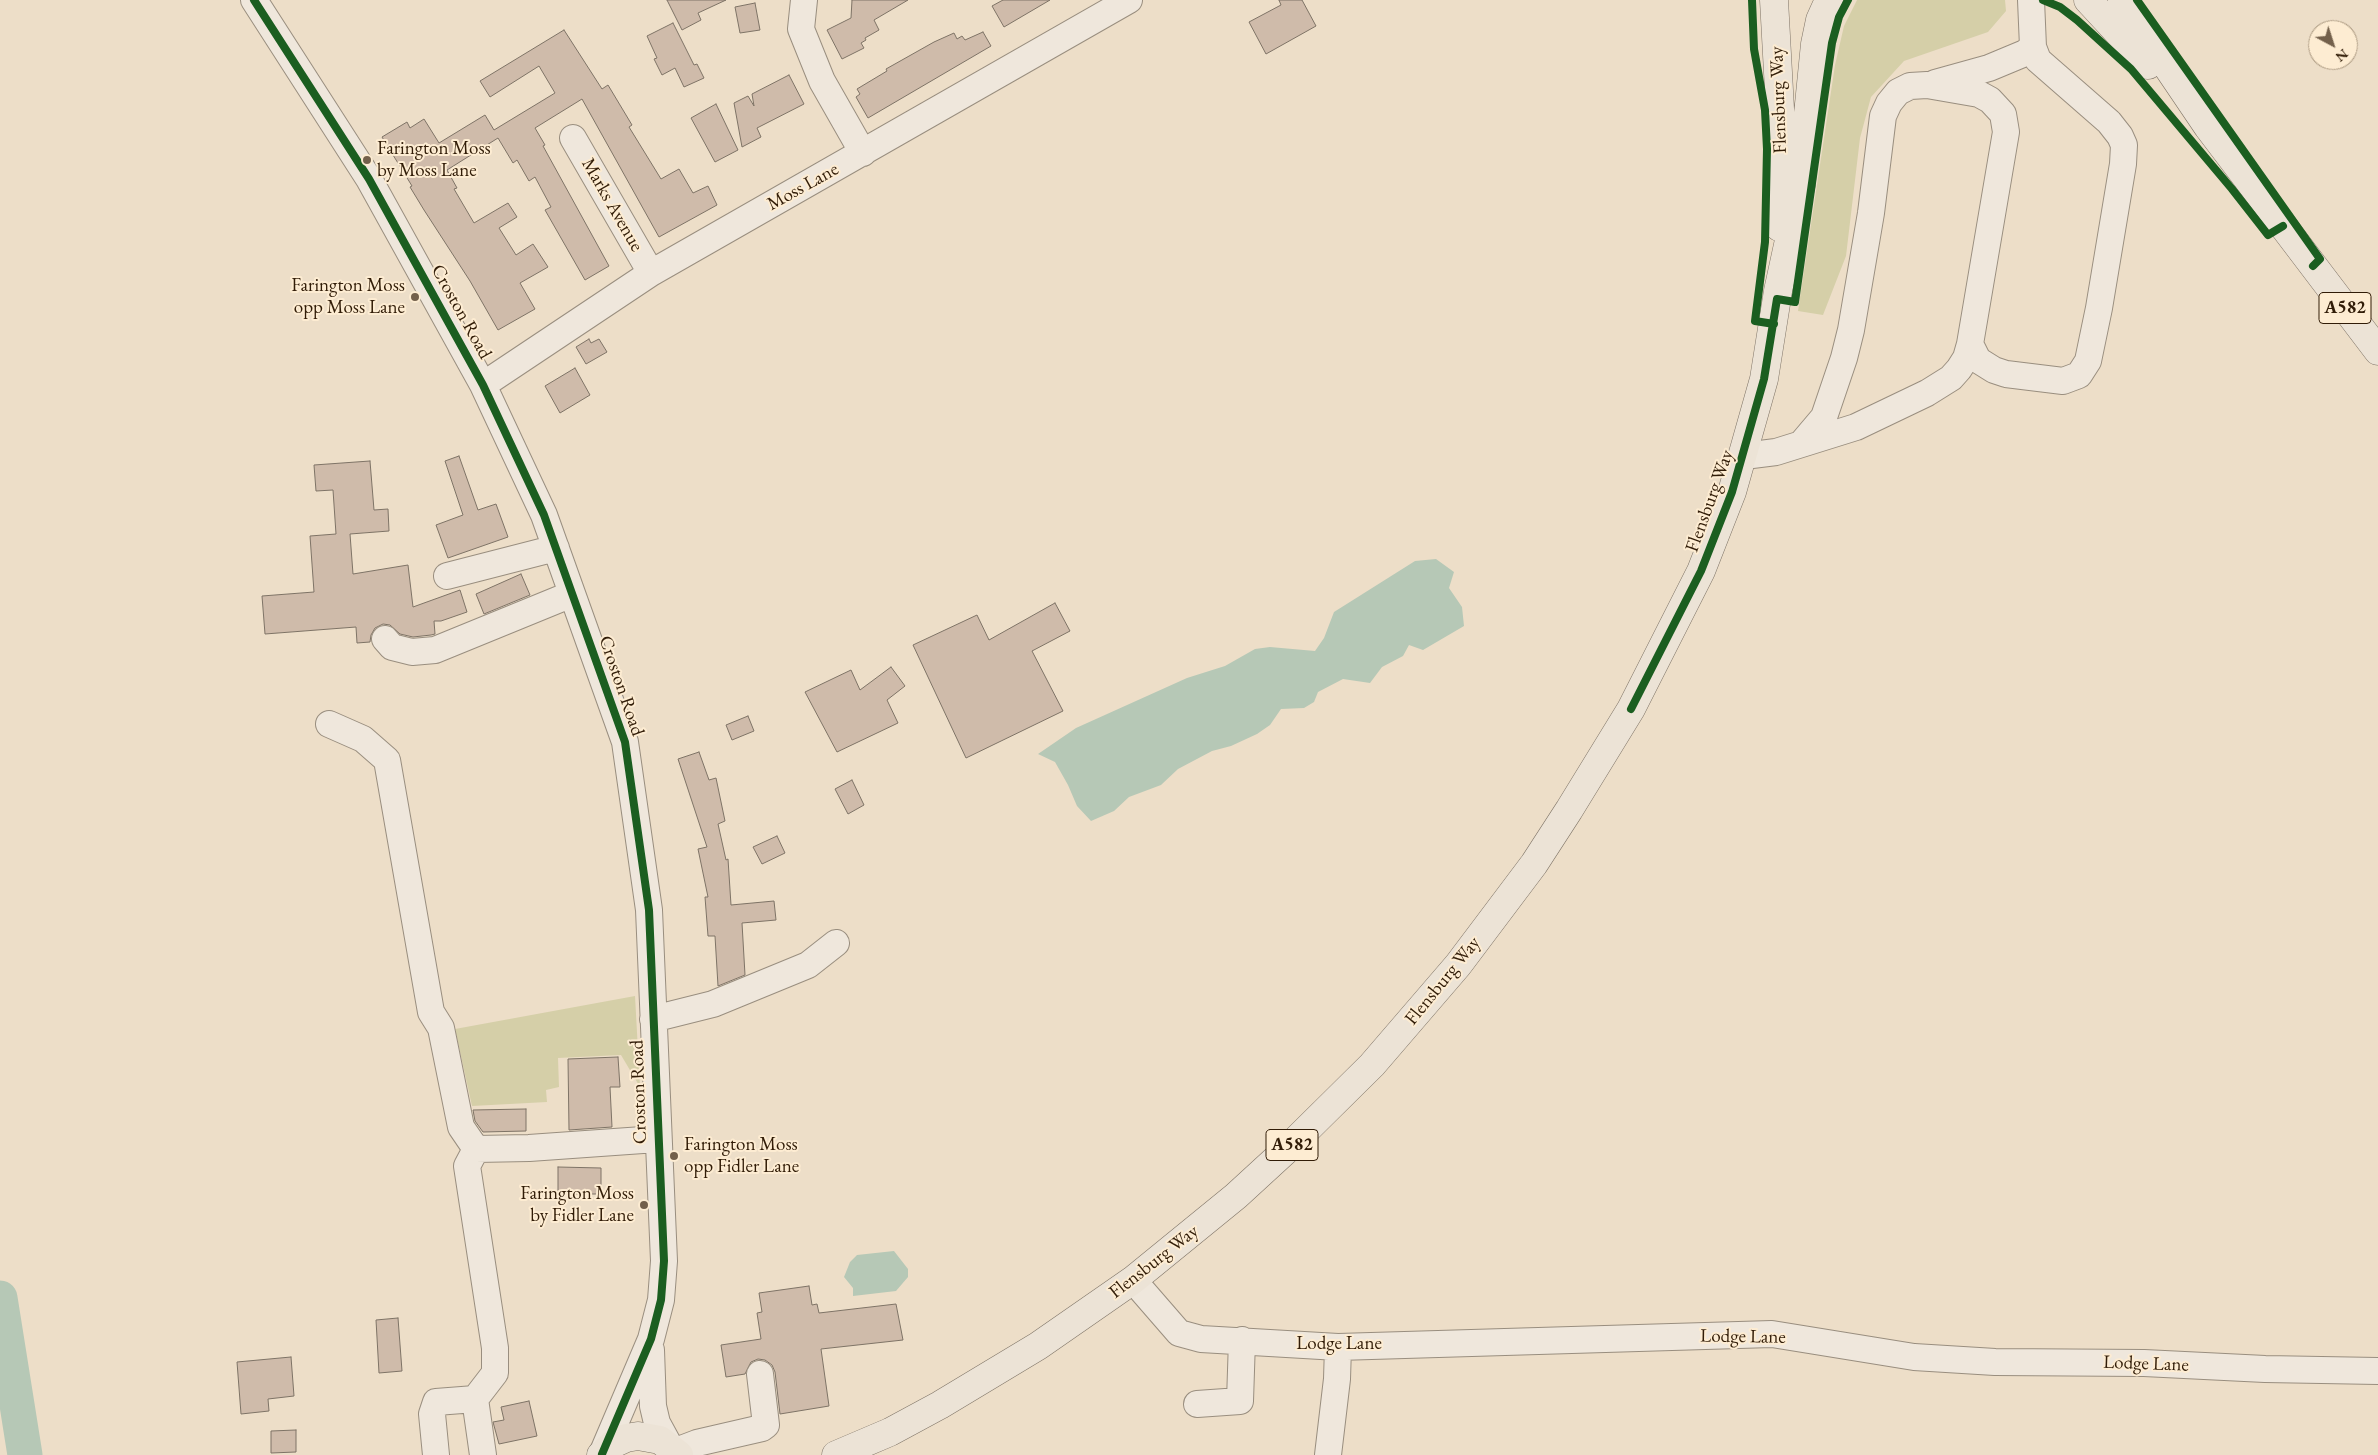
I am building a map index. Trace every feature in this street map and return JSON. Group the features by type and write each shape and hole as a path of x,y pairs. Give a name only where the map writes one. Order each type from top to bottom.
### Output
{"highway":[{"name":"Flensburg Way","path":"1774,0 1781,127 1778,290"},
{"name":"Flensburg Way","path":"836,1455 890,1432 987,1378 1133,1280 1236,1196 1330,1108 1412,1020 1497,915 1569,810 1631,709 1701,571 1719,529 1744,456 1764,379 1778,290 1801,185 1815,44 1820,20 1829,0"},
{"name":"A582","path":"2088,0 2113,24 2166,87 2208,127"},
{"name":"A582","path":"2122,0 2208,127 2378,350"},
{"path":"602,1454 613,1444 626,1438 638,1436 650,1437 681,1452"}],"street":[{"name":"Croston Road","path":"254,0 369,179 483,385 544,514 624,742 649,910 657,1139 664,1261 661,1300 651,1339 602,1454"},
{"path":"804,0 801,29 822,81 863,153"},
{"name":"Moss Lane","path":"483,385 651,273 1129,0"},
{"path":"1970,344 1978,360 1994,370 2054,381 2063,381 2078,375 2088,361 2123,164 2124,145 2120,136 2109,122 2038,60 2032,47 2031,0"},
{"path":"1802,443 1824,417 1852,330 1871,213 1883,116 1890,103 1898,92 1910,86 1928,85 1989,68 2025,53 2032,47"},
{"path":"1744,456 1776,452 1856,427 1927,394 1951,378 1966,358 1970,344 2006,123 2004,114 1998,107 1979,94 1928,85"},
{"name":"Marks Avenue","path":"573,138 651,273"},
{"path":"447,576 556,548"},
{"path":"385,640 392,647 412,652 435,650 572,594"},
{"path":"328,724 363,739 386,760 430,1012 441,1028 461,1127 476,1149"},
{"path":"653,1019 713,1004 808,965 836,943"},
{"path":"476,1149 530,1148 657,1139"},
{"path":"476,1149 467,1166 495,1348 495,1373 476,1399 483,1455"},
{"name":"Lodge Lane","path":"1133,1280 1179,1333 1201,1339 1338,1347 1772,1334 1914,1357 1995,1362 2144,1363 2266,1369 2378,1371"},
{"name":"Croston Road","path":"651,1339 651,1380 653,1406 657,1423 681,1452"},
{"path":"1197,1404 1240,1401 1242,1340"},
{"path":"1328,1455 1337,1379 1338,1347"},
{"path":"681,1452 697,1442 762,1428 766,1425 760,1374"},
{"path":"436,1455 432,1414 436,1402 476,1399"}],"shaded area":[{"path":"1857,0 2005,0 2006,11 1988,32 1904,61 1871,97 1860,138 1846,256 1823,315 1798,311 1835,65 1844,26"},
{"path":"1436,559 1454,572 1449,588 1462,607 1464,626 1423,650 1409,645 1403,656 1382,667 1370,683 1343,679 1318,692 1314,702 1304,708 1281,709 1270,725 1257,734 1231,746 1212,751 1178,769 1161,785 1129,797 1114,811 1091,821 1077,806 1055,762 1038,754 1076,728 1187,678 1225,666 1255,649 1270,647 1315,651 1324,638 1334,612 1415,561"},
{"path":"635,996 640,1087 621,1055 558,1058 559,1087 546,1090 547,1102 472,1106 455,1029"},
{"path":"894,1251 908,1269 908,1277 896,1291 853,1296 853,1288 844,1277 850,1262 857,1255"}],"building":[{"path":"667,0 726,0 698,13 701,20 682,30"},
{"path":"852,0 908,0 874,20 879,30 865,38 866,40 861,43 864,48 842,59 827,30 851,18"},
{"path":"1003,0 1050,0 1004,27 992,6"},
{"path":"1279,0 1302,0 1316,26 1266,54 1249,22 1281,5"},
{"path":"755,3 760,30 740,33 735,7"},
{"path":"673,23 694,65 697,64 704,78 684,87 675,68 662,75 654,59 657,58 647,36"},
{"path":"564,30 602,89 608,85 632,125 629,127 661,179 679,169 693,193 708,186 717,205 659,237 582,99 535,128 609,266 585,280 545,210 551,207 535,177 529,181 517,160 513,163 498,138 447,170 457,188 454,189 474,223 508,203 517,217 499,228 516,255 533,244 548,267 520,283 535,309 498,330 470,281 410,187 412,186 382,137 407,122 410,128 424,119 439,143 485,115 494,130 555,93 539,66 490,97 480,81"},
{"path":"983,32 991,46 868,118 856,97 860,94 857,89 887,71 886,69 934,42 954,33 957,39 962,36 965,40"},
{"path":"789,75 804,104 757,128 761,137 742,147 734,103 748,96 754,106 752,94"},
{"path":"716,104 738,150 715,162 691,118"},
{"path":"589,339 591,343 599,339 607,352 586,364 576,347"},
{"path":"575,368 590,395 560,413 545,386"},
{"path":"459,456 478,510 496,504 508,537 448,558 436,525 463,515 445,461"},
{"path":"370,461 374,510 388,509 389,531 350,534 353,574 408,565 413,607 460,590 467,612 441,621 434,621 435,634 431,635 413,637 400,634 390,625 383,624 375,628 370,642 357,643 356,627 265,634 262,596 314,592 310,536 336,534 333,490 316,491 314,465"},
{"path":"521,574 530,595 484,614 476,594"},
{"path":"1055,603 1070,631 1032,651 1063,711 966,758 913,645 977,615 989,640"},
{"path":"891,667 905,686 887,700 898,723 837,752 805,692 851,670 860,690"},
{"path":"748,716 754,731 732,740 726,725"},
{"path":"699,752 709,780 716,778 725,821 718,824 726,860 728,859 731,905 774,901 776,920 742,923 745,975 718,986 715,936 708,936 705,897 708,897 698,849 707,847 678,759"},
{"path":"852,780 864,805 848,814 835,789"},
{"path":"777,836 785,853 762,864 753,847"},
{"path":"618,1057 620,1087 610,1087 612,1127 569,1130 568,1059"},
{"path":"526,1109 526,1131 483,1132 475,1121 473,1110"},
{"path":"558,1167 601,1168 601,1194 558,1194"},
{"path":"809,1286 812,1305 817,1304 819,1313 896,1304 903,1340 821,1349 829,1406 780,1414 775,1372 772,1365 765,1360 758,1359 751,1362 745,1374 726,1377 721,1345 761,1339 757,1313 762,1312 759,1293"},
{"path":"398,1318 402,1371 379,1373 376,1320"},
{"path":"291,1357 294,1396 268,1399 269,1411 241,1414 237,1362"},
{"path":"529,1401 537,1436 499,1444 493,1422 504,1420 501,1407"},
{"path":"296,1430 296,1452 271,1453 271,1431"}],"waterway":[{"path":"0,1298 25,1455"}],"cycle path":[{"path":"254,0 369,179 483,385 544,515 625,742 649,910 664,1261 661,1300 651,1339 602,1454"},
{"path":"1752,0 1754,49 1765,110 1767,149 1765,242 1755,321 1774,324"},
{"path":"1631,709 1701,571 1732,492 1764,379 1777,299 1795,302 1832,43 1839,17 1848,0"},
{"path":"2043,0 2060,7 2077,20 2131,69 2232,189 2268,235 2283,226"},
{"path":"2137,0 2320,259 2313,266"}],"place":[{"name":"Farington Moss by Moss Lane","path":"367,160"},
{"name":"Farington Moss opp Moss Lane","path":"415,297"},
{"name":"Farington Moss opp Fidler Lane","path":"674,1156"},
{"name":"Farington Moss by Fidler Lane","path":"644,1205"}]}
